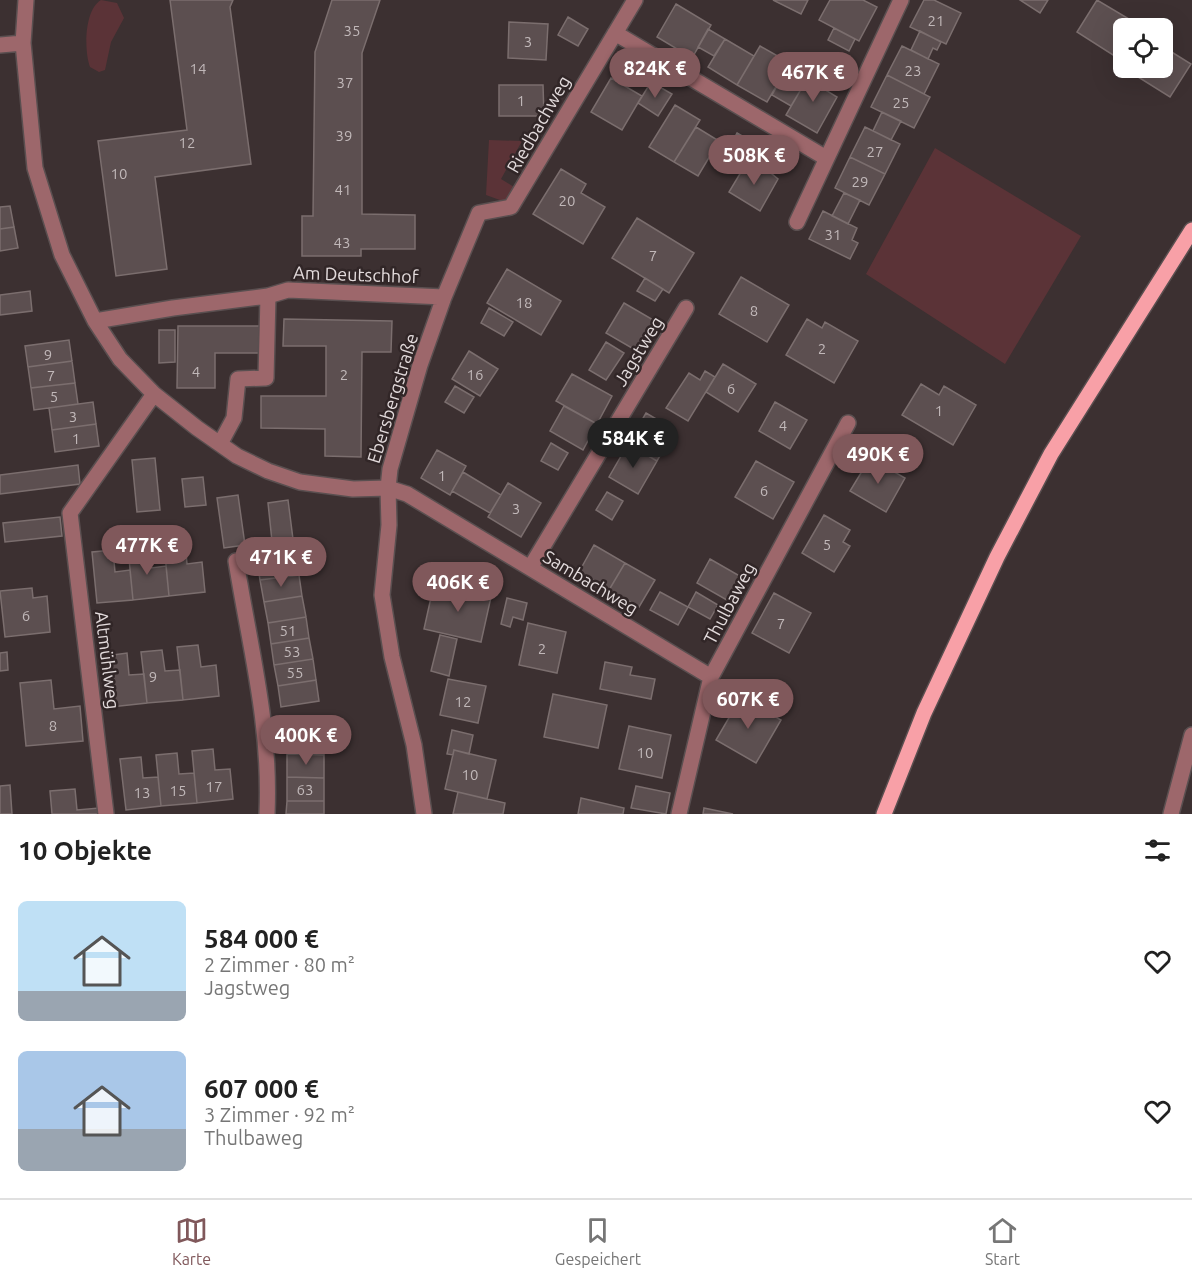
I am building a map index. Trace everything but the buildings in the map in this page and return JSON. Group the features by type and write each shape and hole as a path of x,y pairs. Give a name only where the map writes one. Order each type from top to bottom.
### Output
{"main road":[{"path":"884,814 929,703 997,557 1051,454 1192,230"}],"street":[{"path":"26,0 23,43 35,168 62,255 95,321 120,359 154,394 220,444 237,456 268,471 300,482 353,489 388,488"},
{"name":"Riedbachweg","path":"479,213 511,207 634,0"},
{"path":"797,222 901,0"},
{"path":"615,33 826,158"},
{"path":"0,45 23,43"},
{"name":"Ebersbergstraße","path":"424,814 414,745 392,657 382,595 389,525 388,488 399,437 444,297 479,213"},
{"name":"Am Deutschhof","path":"95,321 268,296 288,290 444,297"},
{"path":"220,444 234,418 238,379 266,378 268,296"},
{"name":"Jagstweg","path":"530,568 686,308"},
{"name":"Altmühlweg","path":"106,814 70,513 154,394"},
{"name":"Thulbaweg","path":"679,814 711,677 848,423"},
{"name":"Sambachweg","path":"388,488 407,494 711,677"},
{"path":"236,561 262,703 268,775 267,814"},
{"path":"1171,814 1192,735"}],"shaded area":[{"path":"101,0 117,3 124,18 111,42 105,70 99,72 90,67 86,41 91,12"},
{"path":"489,140 522,141 501,179 514,187 508,203 486,195"},
{"path":"935,148 1081,236 1005,364 866,274"}]}
